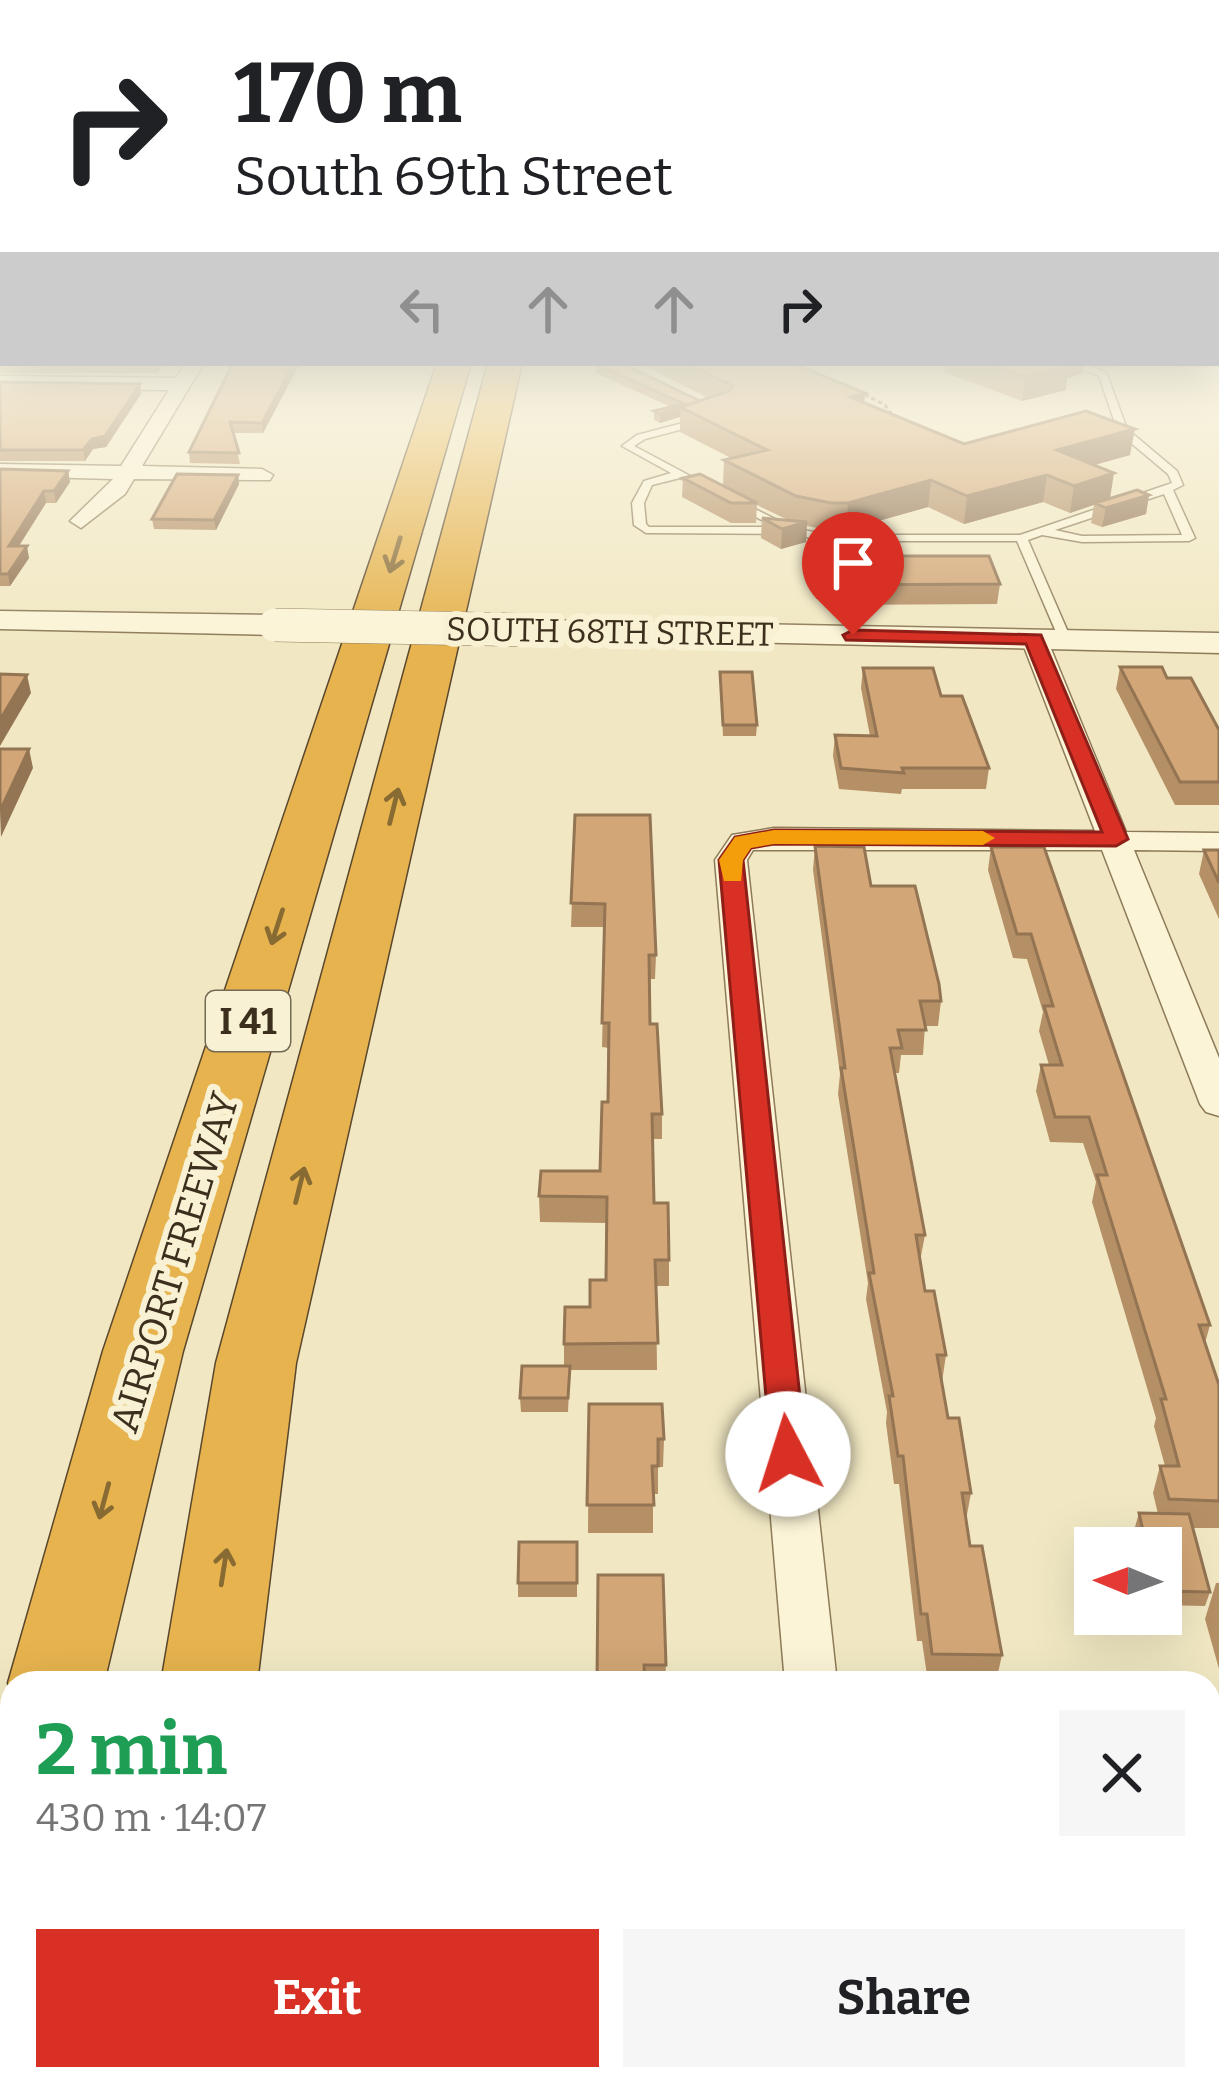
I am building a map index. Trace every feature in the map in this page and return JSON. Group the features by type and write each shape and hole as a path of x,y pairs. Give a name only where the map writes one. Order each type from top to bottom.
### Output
{"highway":[{"name":"AIRPORT FREEWAY","path":"59,1671 143,1352 427,449"},
{"name":"I 41","path":"211,1671 256,1363 484,449"}],"street":[{"path":"81,520 117,489 142,449"},
{"path":"0,470 262,475"},
{"name":"SOUTH 68TH STREET","path":"0,620 1219,643"},
{"path":"1049,639 1116,839 1219,1104"},
{"path":"810,1671 731,860 743,842 774,837 1219,842"}],"lane":[{"path":"632,449 790,531"},
{"path":"681,474 648,482 641,492 640,525 646,530 790,531 829,538 1021,538 1178,485 1173,473 1144,449"},
{"path":"1041,531 1082,539 1190,538 1167,489"},
{"path":"1021,538 1049,639"}],"building":[{"path":"0,449 84,449 83,450"},
{"path":"238,449 239,453 189,452"},
{"path":"1062,449 1057,450 1114,473 1074,486 1047,475 967,496 931,480 848,503 831,503 796,496 724,460 767,450"},
{"path":"0,469 68,471 54,491 44,491 9,546 27,546 8,574 0,574"},
{"path":"177,474 238,475 214,520 152,519"},
{"path":"700,474 757,503 731,503 683,478"},
{"path":"1137,490 1149,495 1106,508 1095,503"},
{"path":"762,518 807,522 782,529"},
{"path":"812,544 848,544 852,556 989,556 1000,584 827,585 825,578 818,578"},
{"path":"1120,667 1162,667 1167,678 1191,678 1219,730 1219,782 1180,782"},
{"path":"863,668 933,668 941,696 962,696 989,768 902,768 904,773 841,768 835,735 877,736"},
{"path":"720,672 752,672 757,725 723,725"},
{"path":"0,674 27,675 0,720"},
{"path":"0,749 29,749 0,811"},
{"path":"575,815 650,815 656,955 649,955 650,1024 657,1024 662,1114 652,1114 654,1203 668,1203 669,1260 655,1260 658,1343 564,1344 565,1307 590,1307 590,1280 606,1280 607,1197 539,1196 541,1171 600,1171 602,1102 608,1102 609,1023 602,1023 605,904 571,903"},
{"path":"815,846 864,847 871,886 915,886 939,984 941,1001 920,1001 926,1030 898,1030 902,1048 890,1048 925,1235 916,1235 925,1291 934,1291 946,1355 937,1355 948,1418 959,1418 971,1493 962,1493 970,1546 982,1546 1002,1655 932,1654 927,1614 921,1614 903,1456 898,1456 889,1396 893,1396 869,1273 874,1273 841,1068 845,1068"},
{"path":"991,847 1044,847 1210,1325 1199,1325 1219,1385 1219,1501 1169,1499 1160,1466 1179,1466 1161,1399 1166,1399 1097,1175 1107,1175 1089,1117 1055,1117 1041,1065 1062,1065 1044,1006 1053,1006 1031,934 1017,934"},
{"path":"1204,850 1219,850 1219,883"},
{"path":"522,1366 570,1366 568,1398 520,1398"},
{"path":"589,1404 662,1404 664,1439 658,1439 658,1466 652,1466 654,1505 587,1505"},
{"path":"1139,1513 1189,1514 1210,1592 1182,1591 1182,1527 1142,1527"},
{"path":"519,1542 577,1542 577,1583 518,1583"},
{"path":"598,1575 663,1575 666,1665 644,1665 644,1671 597,1671"}],"slow traffic":[{"path":"732,876 731,860 743,842 774,837 983,838"}],"route":[{"path":"788,1454 731,860 743,842 774,837 1116,839 1034,639 853,635"}]}
